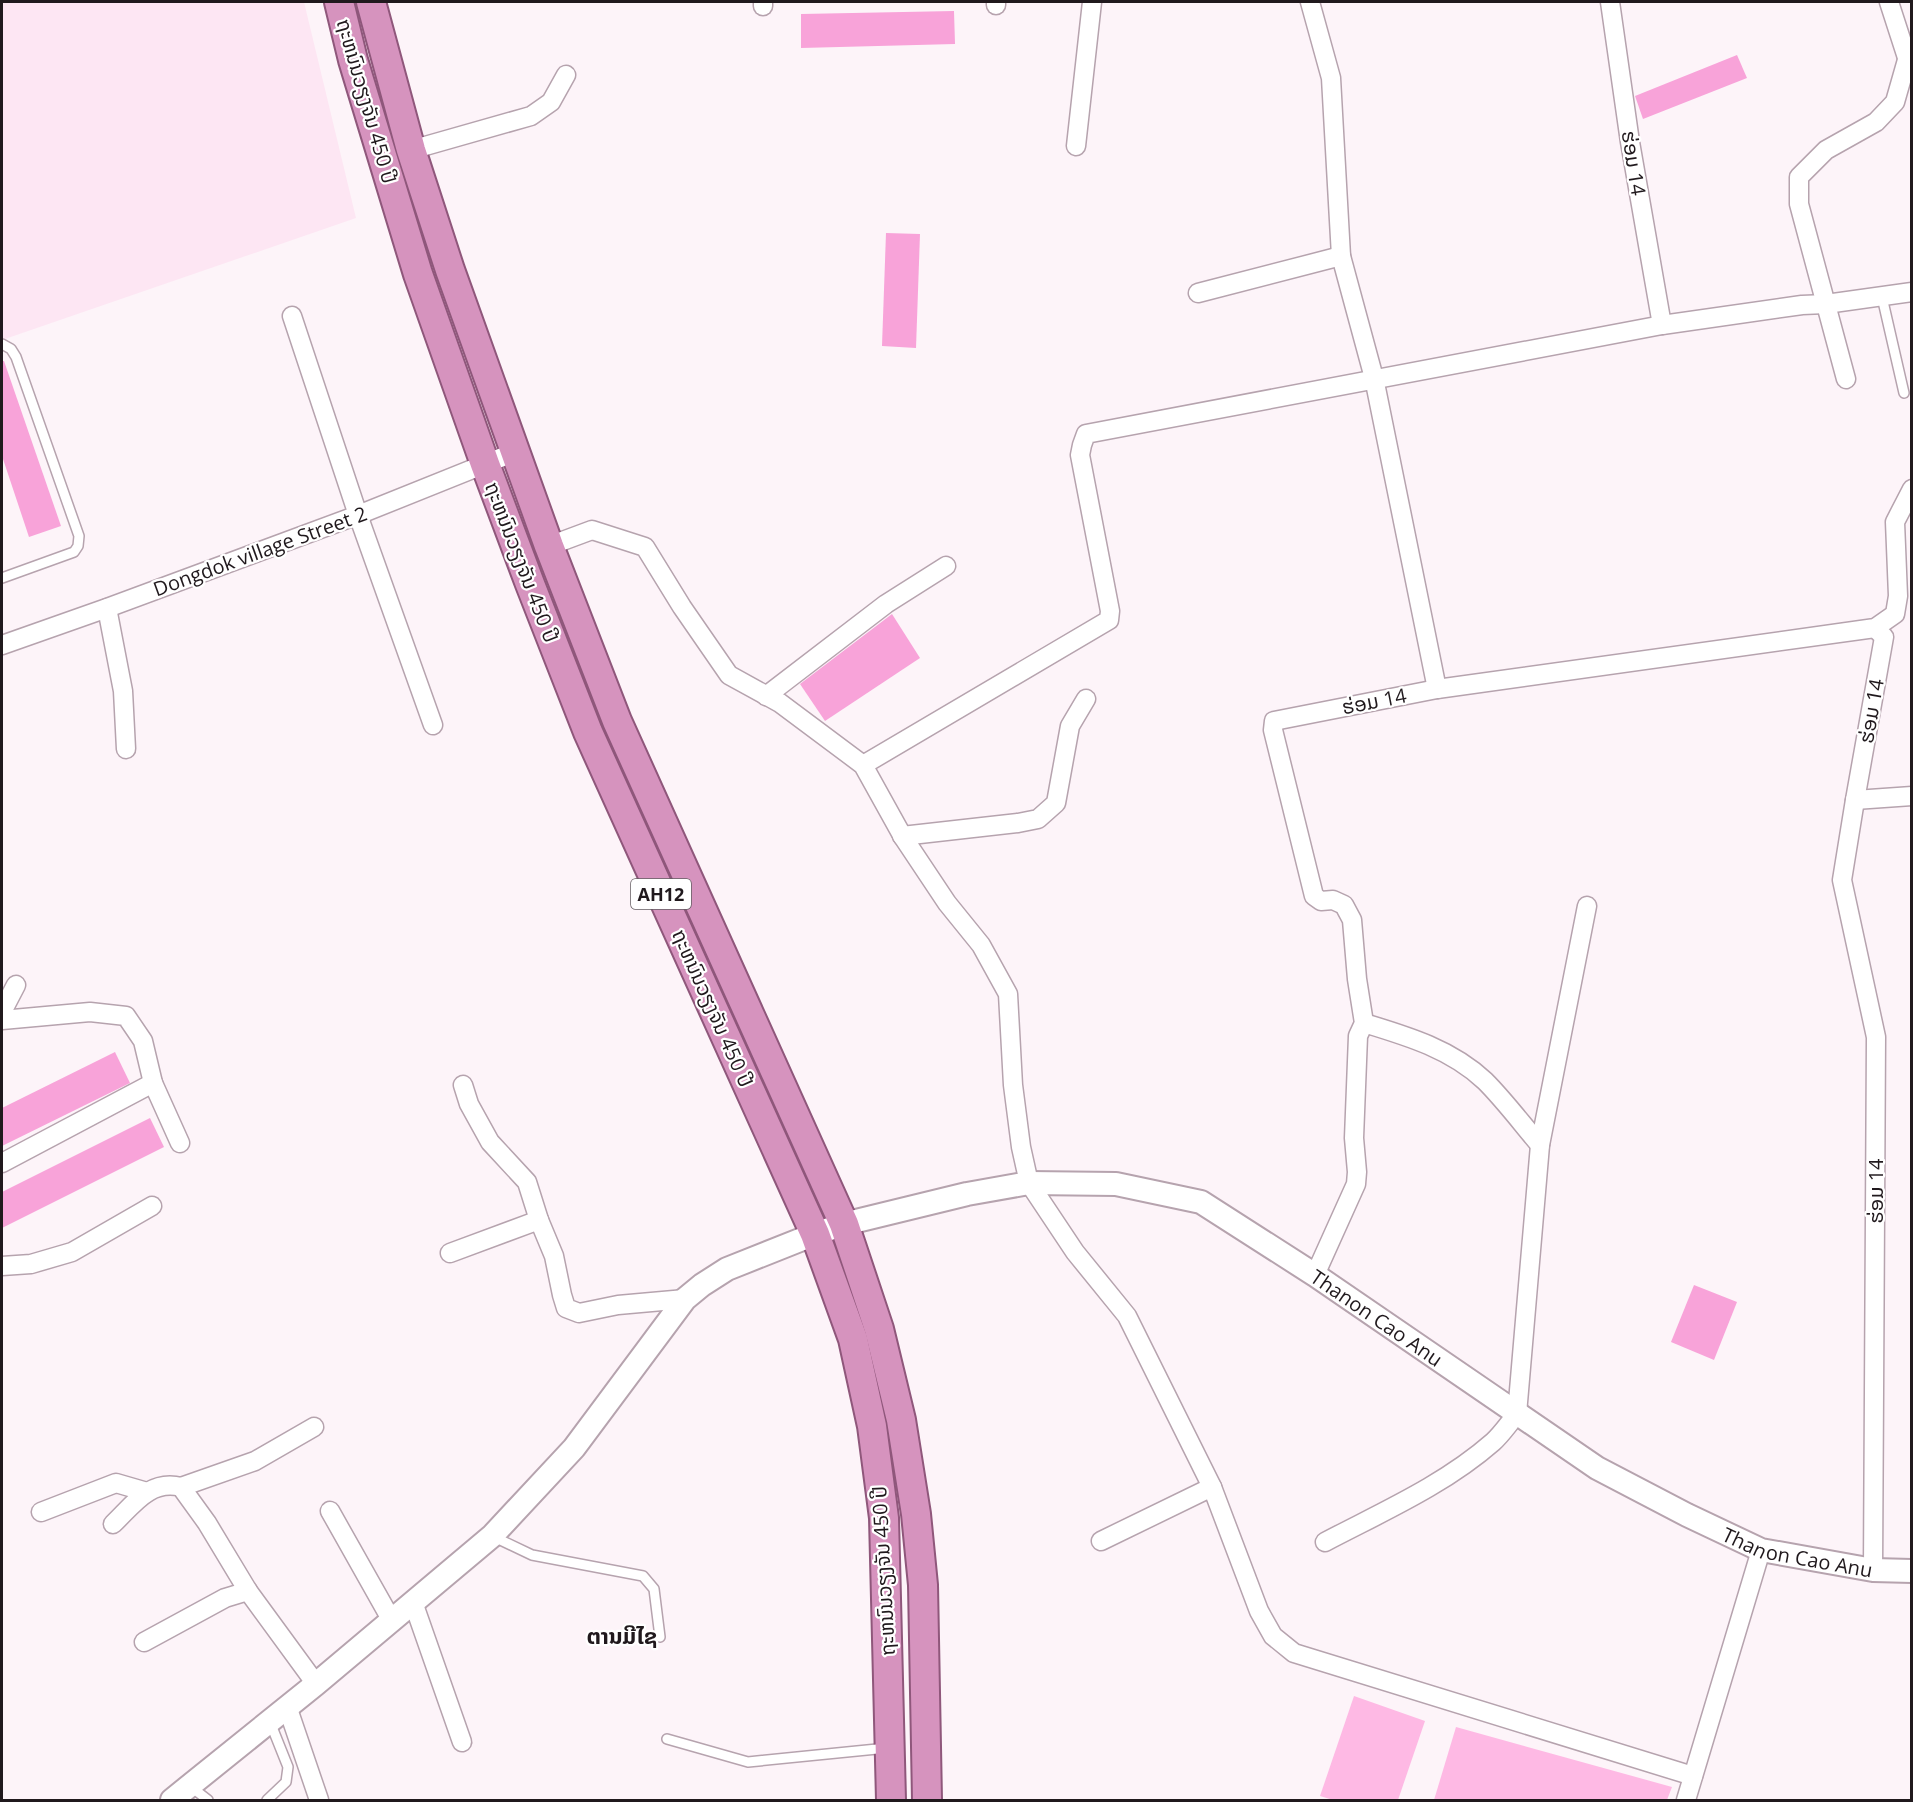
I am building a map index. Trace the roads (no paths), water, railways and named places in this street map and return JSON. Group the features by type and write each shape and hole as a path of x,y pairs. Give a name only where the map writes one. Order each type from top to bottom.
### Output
{"highway":[{"name":"ຖະຫນົນວຽງຈັນ 450 ປີ","path":"339,2 353,60 418,274 530,584 588,732 815,1234 853,1339 872,1426 884,1518 891,1800"},
{"name":"ຖະຫນົນວຽງຈັນ 450 ປີ","path":"371,2 411,150 450,270 549,546 617,721 844,1224 879,1329 901,1420 916,1514 923,1585 927,1800"}],"street":[{"path":"1076,146 1092,2"},
{"path":"1310,2 1331,78 1341,256 1374,378 1437,689"},
{"name":"ຮ່ອມ 14","path":"1610,2 1630,142 1662,325"},
{"path":"1846,379 1799,204 1799,177 1826,150 1876,122 1895,102 1910,63 1888,2"},
{"path":"411,150 531,116 551,102 566,75"},
{"path":"1198,293 1341,256"},
{"path":"863,765 1109,620 1110,611 1080,455 1086,434 1662,325 1911,292"},
{"path":"292,316 358,515 433,725"},
{"name":"Dongdok village Street 2","path":"3,640 107,608 358,515 515,452"},
{"path":"1875,628 1895,614 1898,596 1895,522 1911,489"},
{"path":"549,546 592,530 645,547 682,607 729,675 780,703 863,765 902,836 947,903 981,945 1008,994 1013,1085 1021,1147 1029,1184 1075,1252 1127,1316 1212,1487 1259,1611 1273,1636 1294,1653 1693,1776"},
{"path":"766,696 886,604 946,566"},
{"path":"107,608 123,691 126,748"},
{"name":"ຮ່ອມ 14","path":"1364,1023 1357,979 1352,920 1344,905 1333,900 1321,901 1314,896 1273,730 1274,721 1437,689 1875,628 1884,637 1842,880 1876,1037 1873,1570"},
{"path":"902,836 1038,819 1056,803 1070,726 1086,699"},
{"path":"1855,800 1911,796"},
{"path":"1325,1542 1460,1468 1494,1441 1517,1414 1540,1144 1587,906"},
{"path":"2,1012 16,985"},
{"path":"2,1020 90,1012 126,1016 143,1041 153,1083 180,1143"},
{"path":"1315,1275 1356,1184 1358,1172 1354,1138 1358,1036 1364,1023 1415,1038 1449,1055 1484,1080 1540,1144"},
{"path":"2,1162 153,1083"},
{"path":"462,1085 469,1104 490,1142 527,1182 538,1220 554,1256 566,1308 579,1313 618,1305 686,1299"},
{"name":"Thanon Cao Anu","path":"172,1800 316,1684 492,1536 574,1448 686,1299 702,1285 727,1269 844,1224 967,1194 1029,1184 1116,1184 1201,1202 1315,1275 1597,1468 1761,1550 1873,1570 1911,1571"},
{"path":"2,1266 31,1264 72,1251 152,1206"},
{"path":"450,1253 538,1220"},
{"path":"113,1524 147,1492 161,1485 181,1487 255,1461 314,1427"},
{"path":"41,1512 116,1483 147,1492"},
{"path":"181,1487 207,1523 248,1591 316,1684"},
{"path":"1101,1541 1212,1487"},
{"path":"330,1511 392,1621"},
{"path":"1686,1800 1761,1550"},
{"path":"144,1642 225,1598 248,1591"},
{"path":"413,1602 462,1742"},
{"path":"278,1713 319,1800"}],"lane":[{"path":"1882,297 1904,393"},
{"path":"2,344 11,349 16,357 79,536 78,546 74,552 2,578"},
{"path":"492,1536 532,1555 643,1576 654,1589 660,1637"},
{"path":"267,1800 286,1782 288,1767 278,1713"},
{"path":"667,1739 748,1762 889,1748"},
{"path":"190,1786 208,1800"}],"district":[{"name":"ຕານມີໄຊ","path":"622,1635"}]}
